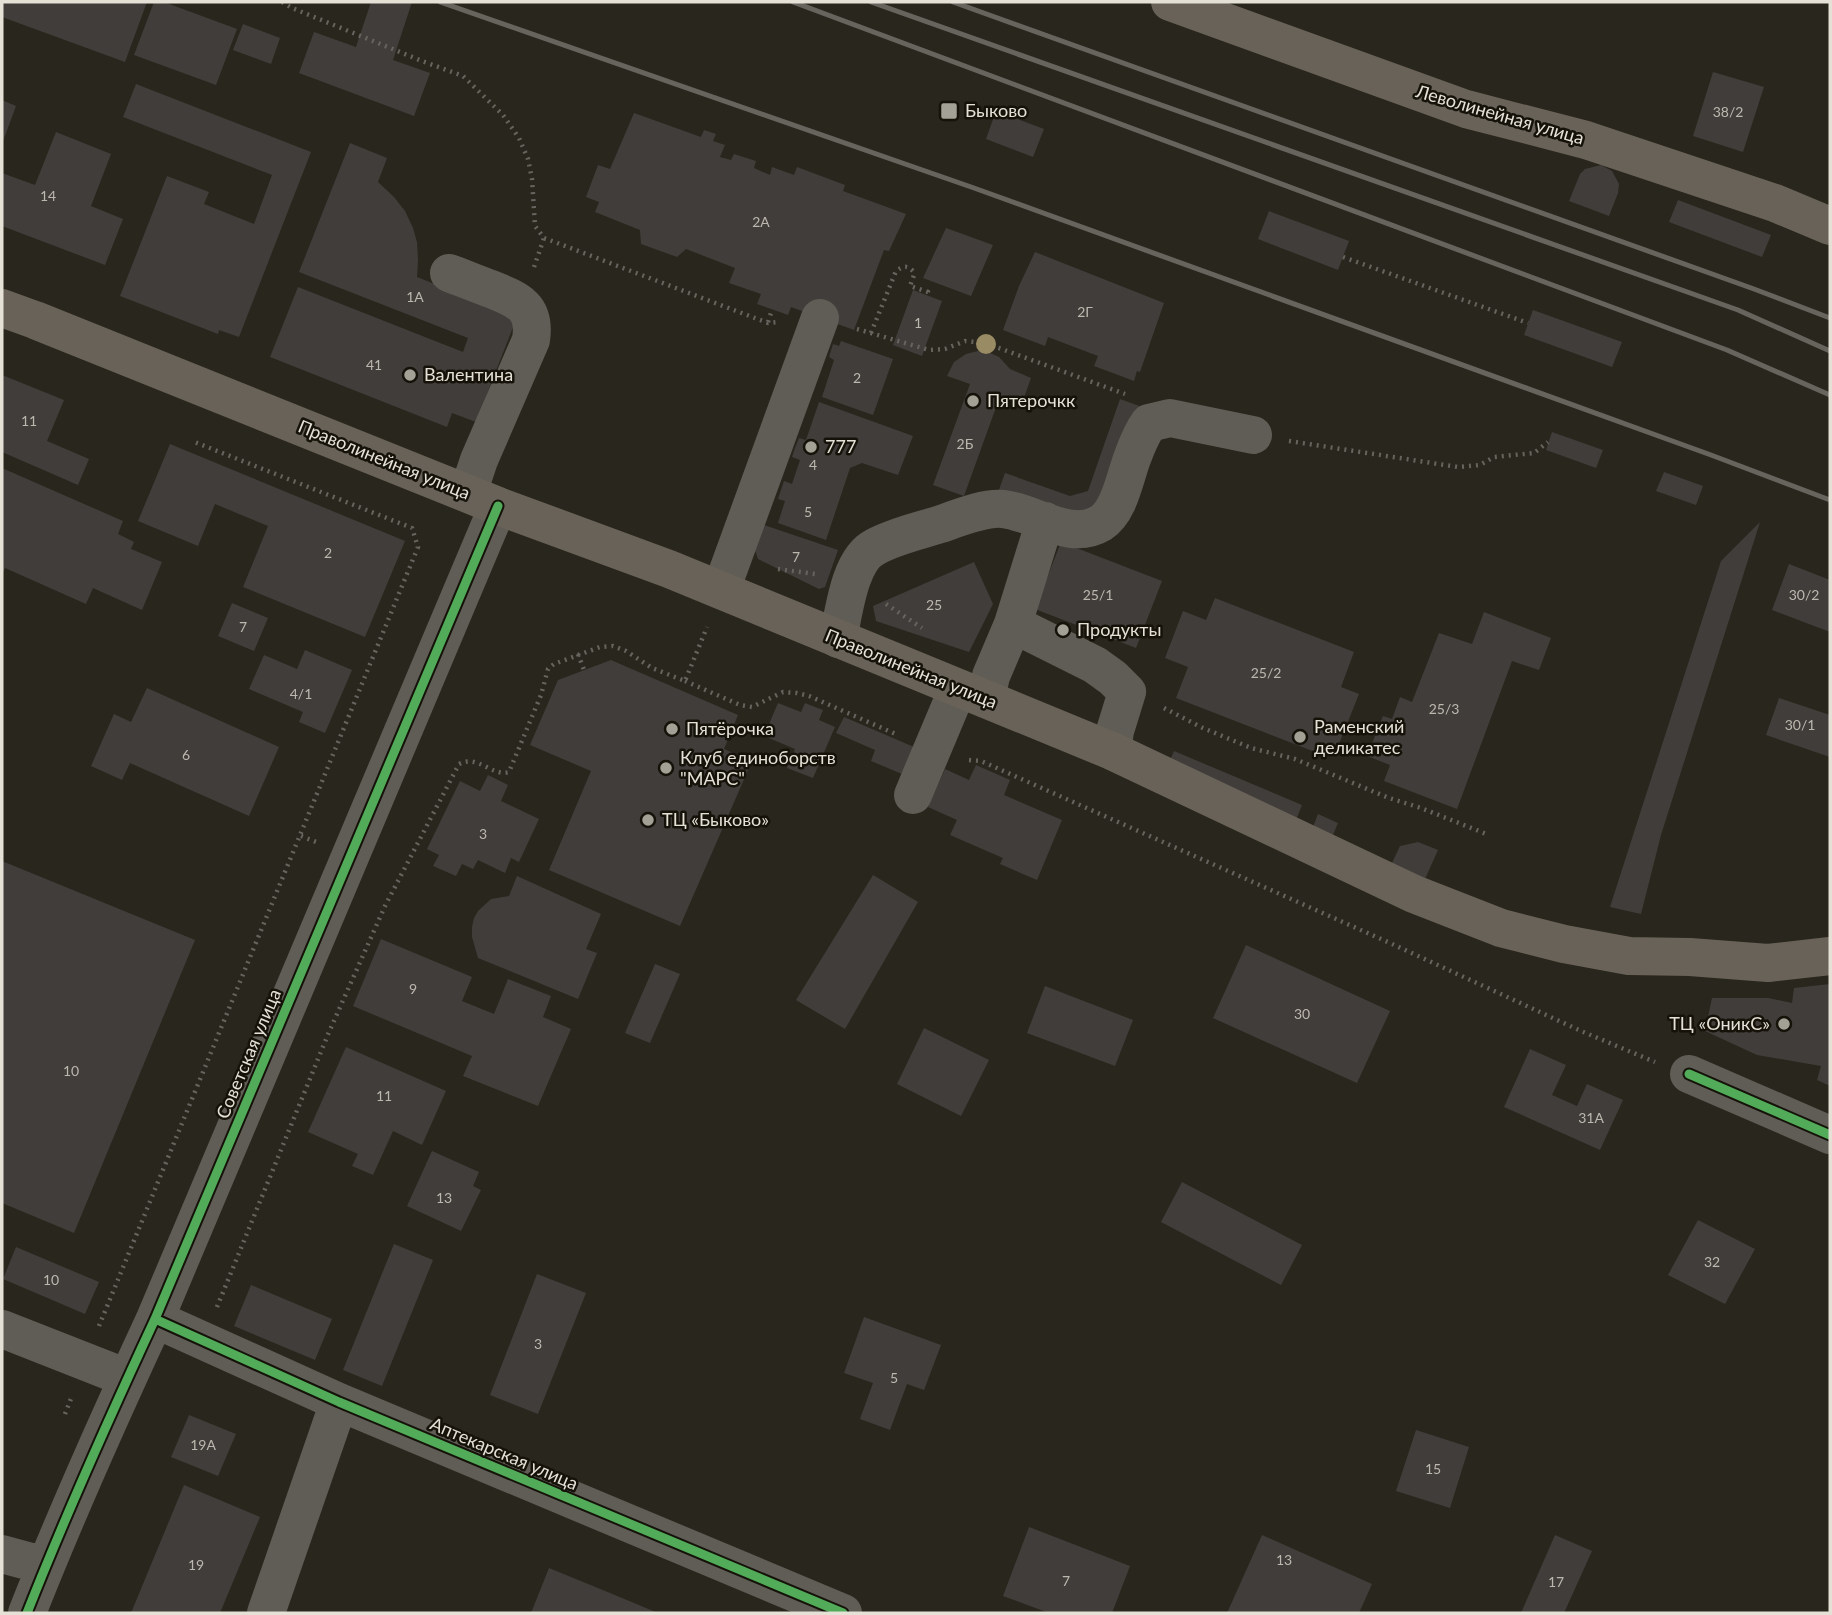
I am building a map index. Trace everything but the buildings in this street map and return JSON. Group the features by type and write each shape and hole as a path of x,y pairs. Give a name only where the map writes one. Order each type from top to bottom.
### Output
{"main road":[{"name":"Леволинейная улица","path":"1170,2 1466,109 1586,140 1775,203 1830,226"},
{"name":"Праволинейная улица","path":"2,308 483,500 721,590 1112,751 1414,894 1501,928 1564,944 1629,956 1690,957 1768,964 1830,956"}],"street":[{"name":"Советская улица","path":"27,1613 127,1378 155,1319 483,500 479,460 531,340 533,328 529,313 512,297 449,273"},
{"path":"721,590 820,318"},
{"path":"838,639 851,580 872,548 981,512 1002,509 1063,527 1083,529 1101,523 1114,510 1133,454 1149,423 1170,418 1253,435"},
{"path":"913,795 932,749 972,694 991,676 1013,624 1045,521"},
{"path":"1013,624 1095,665 1128,692 1115,731 1112,751"},
{"path":"1689,1074 1830,1135"},
{"name":"Аптекарская улица","path":"155,1319 338,1402 843,1613"},
{"path":"2,1329 127,1378"},
{"path":"266,1613 338,1402"},
{"path":"2,1553 46,1566"}],"path":[{"path":"282,2 463,76 503,115 519,138 528,159 532,179 536,226 544,238 768,323 820,318"},
{"path":"1343,257 1528,323"},
{"path":"871,333 896,271 900,268 909,267 913,271 910,286 928,292 927,296"},
{"path":"768,323 772,310"},
{"path":"61,1426 85,1361 418,547 412,528 192,441"},
{"path":"685,681 721,590"},
{"path":"206,1342 216,1309 329,1032 385,906 447,784 459,764 464,761 478,762 503,773 509,772 541,695 548,669 554,664 600,647 613,646 626,651 652,668 740,705 752,707 783,692 810,696 953,757 981,761 1378,937 1581,1031 1689,1074"},
{"path":"578,654 584,670"},
{"path":"1128,692 1251,748 1295,759 1489,835"}],"railway":[{"path":"440,2 974,188 1830,500"},
{"path":"793,2 1727,350 1830,395"},
{"path":"871,2 1738,310 1830,351"},
{"path":"953,2 1830,318"}],"cycle path":[{"path":"27,1613 89,1465 155,1319 498,506"},
{"path":"1689,1074 1830,1135"},
{"path":"155,1319 339,1402 843,1613"}],"place":[{"name":"Быково","path":"949,111"},
{"name":"Валентина","path":"410,375"},
{"name":"Пятерочкк","path":"973,401"},
{"name":"777","path":"811,447"},
{"name":"Продукты","path":"1063,630"},
{"name":"Пятёрочка","path":"672,729"},
{"name":"Раменский деликатес","path":"1300,737"},
{"name":"Клуб единоборств \"МАРС\"","path":"666,768"},
{"name":"ТЦ «Быково»","path":"648,820"},
{"name":"ТЦ «ОникС»","path":"1784,1024"}]}
